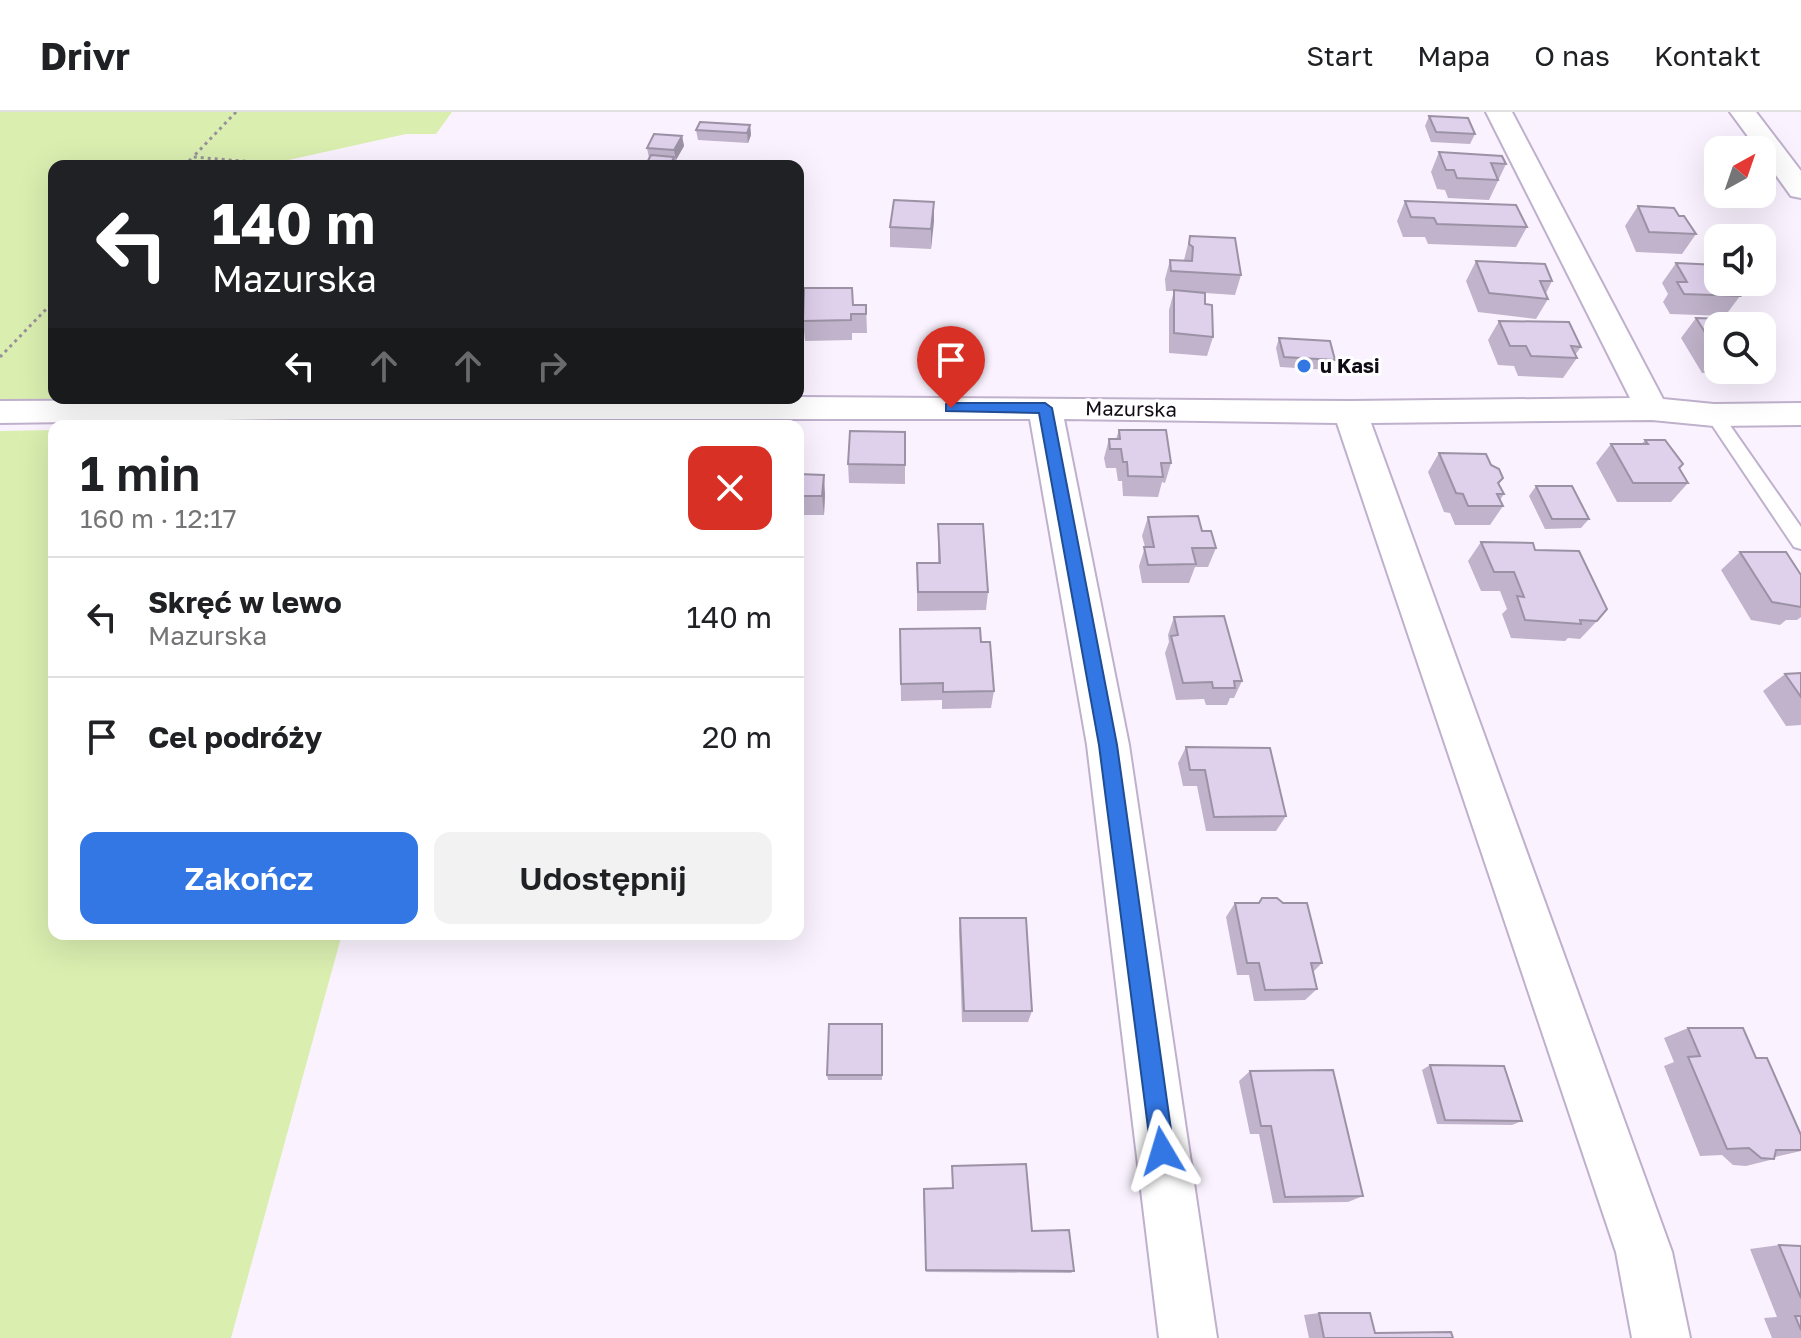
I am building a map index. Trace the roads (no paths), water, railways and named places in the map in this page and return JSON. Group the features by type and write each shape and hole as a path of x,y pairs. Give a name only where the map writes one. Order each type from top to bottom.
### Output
{"street":[{"path":"1499,112 1652,409"},
{"path":"1743,112 1801,190"},
{"name":"Mazurska","path":"0,412 290,408 1045,408 1350,412 1652,409 1714,415 1801,414"},
{"path":"1045,408 1108,745 1188,1338"},
{"path":"1350,412 1644,1252 1661,1338"}],"lane":[{"path":"1714,415 1801,542"}],"place":[{"name":"u Kasi","path":"1304,366"}]}
